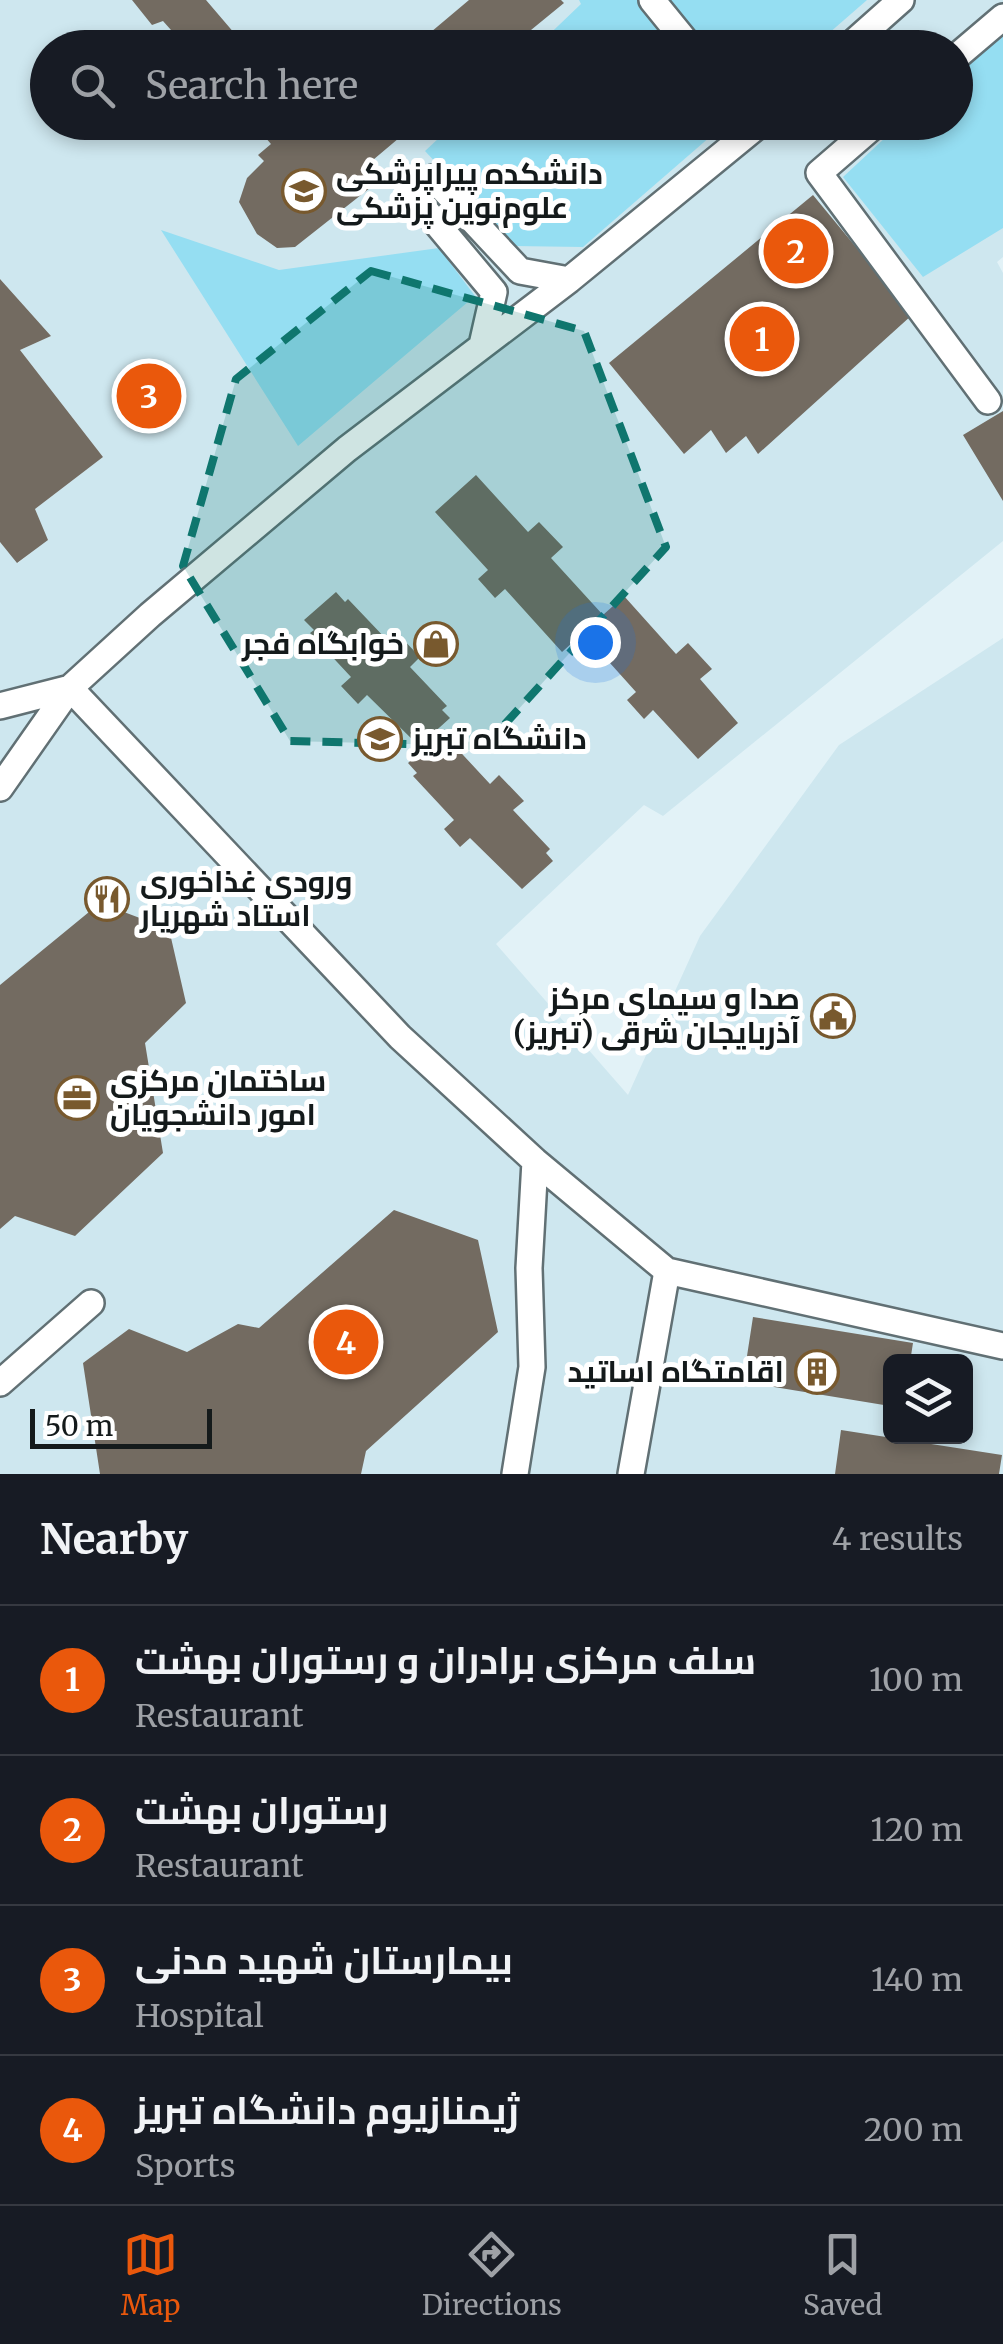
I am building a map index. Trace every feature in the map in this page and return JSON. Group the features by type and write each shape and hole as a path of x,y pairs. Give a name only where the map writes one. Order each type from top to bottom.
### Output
{"street":[{"path":"652,0 676,30"},
{"path":"867,30 901,0"},
{"path":"973,43 1003,17"},
{"path":"0,788 70,688 347,449 569,280 738,140"},
{"path":"857,140 819,172 988,402"},
{"path":"482,345 494,292 412,194 422,186 433,178 520,271 569,280"},
{"path":"0,706 70,688"},
{"path":"70,688 400,1036 535,1162 667,1272 1003,1346"},
{"path":"514,1474 532,1367 529,1268 535,1162"},
{"path":"631,1474 667,1272"},
{"path":"0,1384 90,1302"}],"highlighted area":[{"path":"371,271 584,331 666,547 485,746 290,741 183,566 236,379"}],"shaded area":[{"name":"دانشگاه تبریز","path":"0,0 1003,0 1003,257 997,262 1003,273 1003,541 663,816 644,805 496,944 628,1095 700,936 839,745 1003,638 1003,1474 0,1474 0,542 18,563 47,540 35,509 103,457 20,350 51,336 0,279"},
{"path":"579,0 867,0 833,30 554,30 581,4"},
{"path":"1003,29 1003,228 923,277 843,177 883,140 973,140 973,56"},
{"path":"437,140 706,140 583,247 513,246 425,151"},
{"path":"161,230 279,270 439,248 475,296 298,446"}],"building":[{"path":"132,0 206,0 232,30 171,30 163,21 152,25"},
{"path":"469,0 564,3 531,30 433,30"},
{"name":"دانشکده پیراپزشکی علوم‌نوین پزشکی","path":"268,140 397,140 367,165 380,180 295,247 277,248 257,234 239,202 247,178 264,161 258,155 271,144"},
{"path":"813,195 912,315 758,454 746,436 726,453 711,430 684,454 609,363"},
{"path":"0,279 51,336 20,350 103,457 35,509 48,540 17,563 0,542"},
{"path":"1003,411 1003,501 963,435"},
{"path":"476,475 528,532 539,522 563,547 551,558 603,615 624,596 676,654 688,643 712,669 700,679 738,723 698,759 653,710 644,719 627,700 636,692 583,633 562,652 505,589 495,598 478,579 488,570 435,512"},
{"path":"336,592 345,602 348,599 387,640 396,632 420,657 410,667 447,706 442,710 450,718 419,746 367,695 358,704 341,686 351,677 310,633 314,630 304,620"},
{"path":"439,735 448,745 451,742 490,784 499,775 524,801 513,810 550,849 546,853 553,861 522,889 470,838 460,847 444,829 454,820 413,776 417,773 408,763"},
{"name":"ساختمان مرکزی امور دانشجویان","path":"100,903 169,929 186,1003 145,1043 163,1153 75,1236 15,1216 0,1229 0,985"},
{"path":"394,1210 478,1240 498,1332 366,1451 361,1474 100,1474 83,1363 129,1329 187,1352 238,1324 259,1328"},
{"name":"اقامتگاه اساتید","path":"753,1317 913,1343 911,1354 883,1354 883,1405 743,1382"},
{"name":"اقامتگاه اساتید","path":"841,1430 883,1437 883,1444 931,1444 1002,1455 999,1474 835,1474"}],"place":[{"name":"دانشکده پیراپزشکی علوم‌نوین پزشکی","path":"304,191"},
{"name":"رستوران بهشت","path":"796,251"},
{"name":"سلف مرکزی برادران و رستوران بهشت","path":"762,339"},
{"name":"بیمارستان شهید مدنی","path":"149,396"},
{"name":"خوابگاه فجر","path":"436,644"},
{"name":"دانشگاه تبریز","path":"380,739"},
{"name":"ورودی غذاخوری استاد شهریار","path":"107,899"},
{"name":"صدا و سیمای مرکز آذربایجان شرقی (تبریز)","path":"833,1016"},
{"name":"ساختمان مرکزی امور دانشجویان","path":"77,1098"},
{"name":"ژیمنازیوم دانشگاه تبریز","path":"346,1342"},
{"name":"اقامتگاه اساتید","path":"817,1372"}]}
